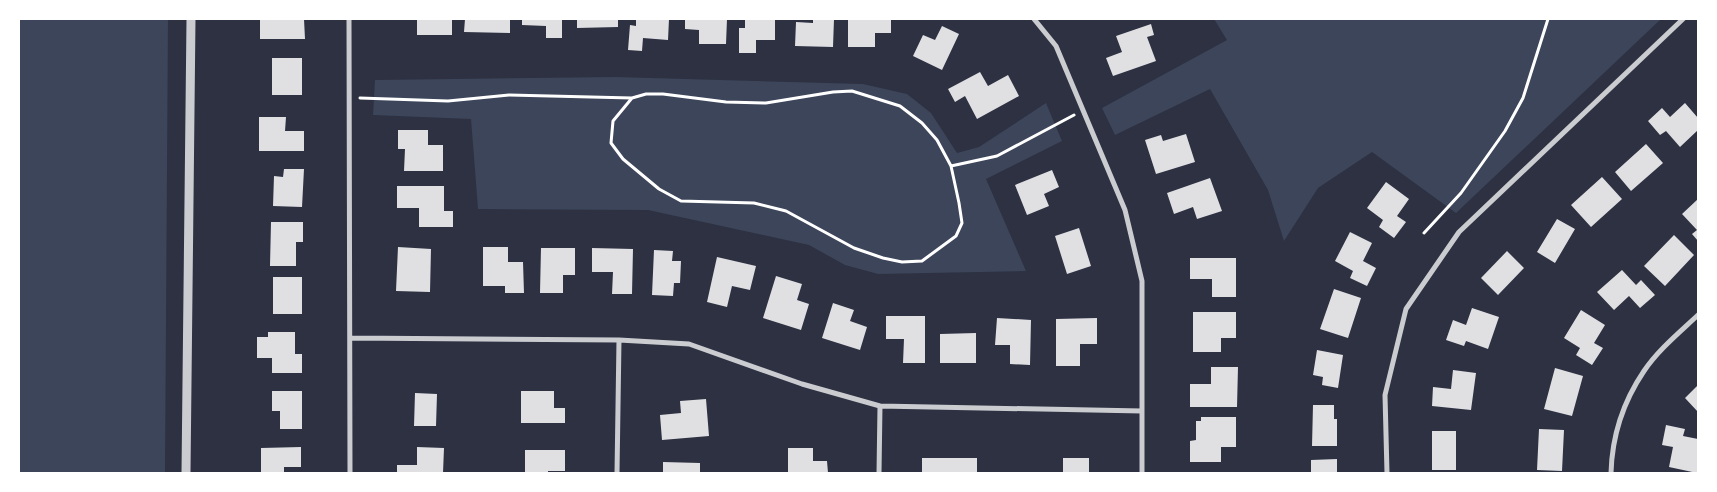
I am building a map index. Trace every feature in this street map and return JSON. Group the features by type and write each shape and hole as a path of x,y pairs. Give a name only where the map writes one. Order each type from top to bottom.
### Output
{"street":[{"path":"186,473 191,19"},
{"path":"349,19 350,473"},
{"path":"1034,19 1056,46 1125,210 1142,281 1142,473"},
{"path":"1387,473 1385,395 1406,309 1459,232 1683,19"},
{"path":"1611,473 1614,437 1628,398 1644,370 1671,340 1698,315"},
{"path":"350,338 619,340 689,344 802,384 880,406 1142,410"},
{"path":"618,473 619,340"},
{"path":"879,473 880,406"}],"path":[{"path":"1424,233 1461,193 1519,106 1529,82 1548,19"},
{"path":"350,98 448,101 509,95 632,98 646,94 663,94 726,102 766,103 833,92 852,91 900,106 922,123 937,140 952,166 962,223 956,236 922,261 902,262 854,248 786,211 754,203 681,201 659,189 622,159 610,143 613,121 632,98"},
{"path":"952,166 997,156 1083,110"}],"shaded area":[{"path":"19,19 168,19 165,473 19,473"},
{"path":"1214,19 1661,19 1456,213 1372,152 1318,188 1284,241 1268,190 1210,89 1115,135 1102,108 1227,40"},
{"path":"616,77 863,84 907,94 931,113 957,153 979,147 1046,103 1062,141 986,179 1026,271 878,274 845,265 809,245 648,210 478,209 471,119 373,115 375,80"}],"building":[{"path":"260,19 304,19 305,39 260,39"},
{"path":"417,19 452,19 452,35 417,35"},
{"path":"465,19 510,19 510,33 464,32"},
{"path":"522,19 562,19 562,38 546,38 546,26 522,25"},
{"path":"577,19 618,19 618,27 577,28"},
{"path":"636,19 669,19 668,40 643,38 642,51 628,50 630,25 636,26"},
{"path":"685,19 727,19 726,44 699,44 699,30 685,29"},
{"path":"745,19 775,19 775,40 756,40 756,53 739,53 739,28 745,28"},
{"path":"813,19 834,19 833,47 795,46 796,22 813,23"},
{"path":"848,19 891,19 891,33 875,33 875,47 848,47"},
{"path":"1151,24 1154,35 1147,37 1156,61 1113,76 1106,58 1122,52 1116,36"},
{"path":"942,26 959,34 942,70 913,56 923,35 935,40"},
{"path":"272,58 302,58 302,95 272,95"},
{"path":"980,72 988,86 1008,75 1019,96 977,119 965,96 955,102 948,89"},
{"path":"1685,103 1698,118 1698,130 1680,147 1666,131 1660,135 1648,121 1662,108 1670,117"},
{"path":"259,117 286,117 285,131 304,131 304,151 259,151"},
{"path":"398,130 428,130 428,145 443,145 443,171 404,171 405,149 398,149"},
{"path":"1186,134 1195,162 1156,174 1145,140 1161,135 1163,141"},
{"path":"1646,144 1663,163 1631,191 1615,172"},
{"path":"284,169 304,169 302,207 273,206 274,176 283,177"},
{"path":"1052,170 1059,187 1044,194 1049,206 1027,215 1015,185"},
{"path":"1602,177 1622,199 1591,227 1571,205"},
{"path":"1210,178 1222,211 1197,219 1193,207 1174,214 1167,193"},
{"path":"1386,182 1409,199 1397,216 1406,222 1394,238 1379,227 1383,220 1367,208"},
{"path":"397,186 444,186 444,211 453,211 453,227 419,227 419,208 397,208"},
{"path":"1698,199 1698,241 1692,234 1697,230 1682,214"},
{"path":"1557,219 1575,229 1555,263 1537,252"},
{"path":"271,222 303,222 303,242 296,242 296,266 270,266"},
{"path":"1079,228 1091,266 1067,274 1055,236"},
{"path":"1350,232 1372,243 1363,261 1376,268 1367,286 1350,278 1353,271 1335,261"},
{"path":"1674,235 1694,255 1665,286 1644,266"},
{"path":"398,247 431,249 430,292 396,291"},
{"path":"483,247 508,247 508,262 523,262 524,293 505,293 505,286 483,286"},
{"path":"541,248 575,248 575,275 563,275 563,293 540,293"},
{"path":"592,248 633,249 632,294 612,294 613,272 592,272"},
{"path":"654,250 673,251 672,261 681,261 680,283 674,283 673,296 652,295"},
{"path":"1507,251 1524,268 1498,295 1481,278"},
{"path":"717,257 756,266 750,290 732,286 727,307 707,302"},
{"path":"1190,258 1236,258 1236,297 1212,297 1212,279 1190,279"},
{"path":"1622,270 1636,285 1641,280 1655,295 1640,308 1629,296 1614,310 1597,292"},
{"path":"776,276 802,284 797,300 809,304 801,330 763,318"},
{"path":"273,277 302,277 302,314 273,314"},
{"path":"1334,289 1361,298 1348,338 1320,329"},
{"path":"833,303 854,310 850,321 867,327 860,350 822,338"},
{"path":"1472,308 1499,317 1488,349 1466,341 1464,346 1446,340 1453,320 1466,325"},
{"path":"1581,310 1605,325 1594,343 1603,348 1592,365 1576,355 1580,348 1564,338"},
{"path":"1193,312 1236,312 1236,338 1221,338 1221,352 1193,352"},
{"path":"886,316 925,316 925,363 903,363 904,339 886,339"},
{"path":"997,318 1031,320 1030,365 1010,364 1010,345 995,345"},
{"path":"1097,318 1097,344 1080,344 1080,366 1056,366 1056,319"},
{"path":"268,332 295,332 295,354 302,354 302,373 272,373 272,358 257,358 257,337 268,337"},
{"path":"976,333 976,363 940,363 940,334"},
{"path":"1317,350 1343,355 1338,388 1322,385 1323,377 1313,375"},
{"path":"1211,367 1238,367 1237,407 1190,407 1190,384 1211,384"},
{"path":"1555,368 1583,376 1572,416 1544,409"},
{"path":"1453,370 1476,373 1471,410 1432,406 1433,387 1451,389"},
{"path":"1698,385 1698,412 1685,398"},
{"path":"272,391 302,391 302,429 280,429 280,411 272,411"},
{"path":"521,391 554,391 554,408 565,408 565,423 521,423"},
{"path":"415,393 437,394 436,426 414,426"},
{"path":"706,399 709,436 662,440 660,415 681,413 680,401"},
{"path":"1313,405 1334,405 1334,419 1337,419 1337,446 1312,446"},
{"path":"1201,417 1236,417 1236,447 1221,447 1221,462 1190,462 1190,441 1196,440 1196,421 1201,421"},
{"path":"1666,425 1685,429 1683,436 1698,439 1697,473 1669,467 1673,447 1662,445"},
{"path":"1539,429 1564,430 1562,471 1537,470"},
{"path":"1432,431 1456,431 1456,470 1432,470"},
{"path":"301,447 301,467 284,467 284,473 261,473 261,448"},
{"path":"417,447 444,448 443,473 397,473 397,465 417,465"},
{"path":"788,448 813,448 813,461 827,461 828,473 788,473"},
{"path":"525,450 565,450 565,471 525,473"},
{"path":"922,458 977,458 977,473 922,473"},
{"path":"1063,458 1089,458 1089,473 1063,473"},
{"path":"1337,459 1337,473 1311,473 1311,460"},
{"path":"663,462 700,463 700,473 663,473"}]}
